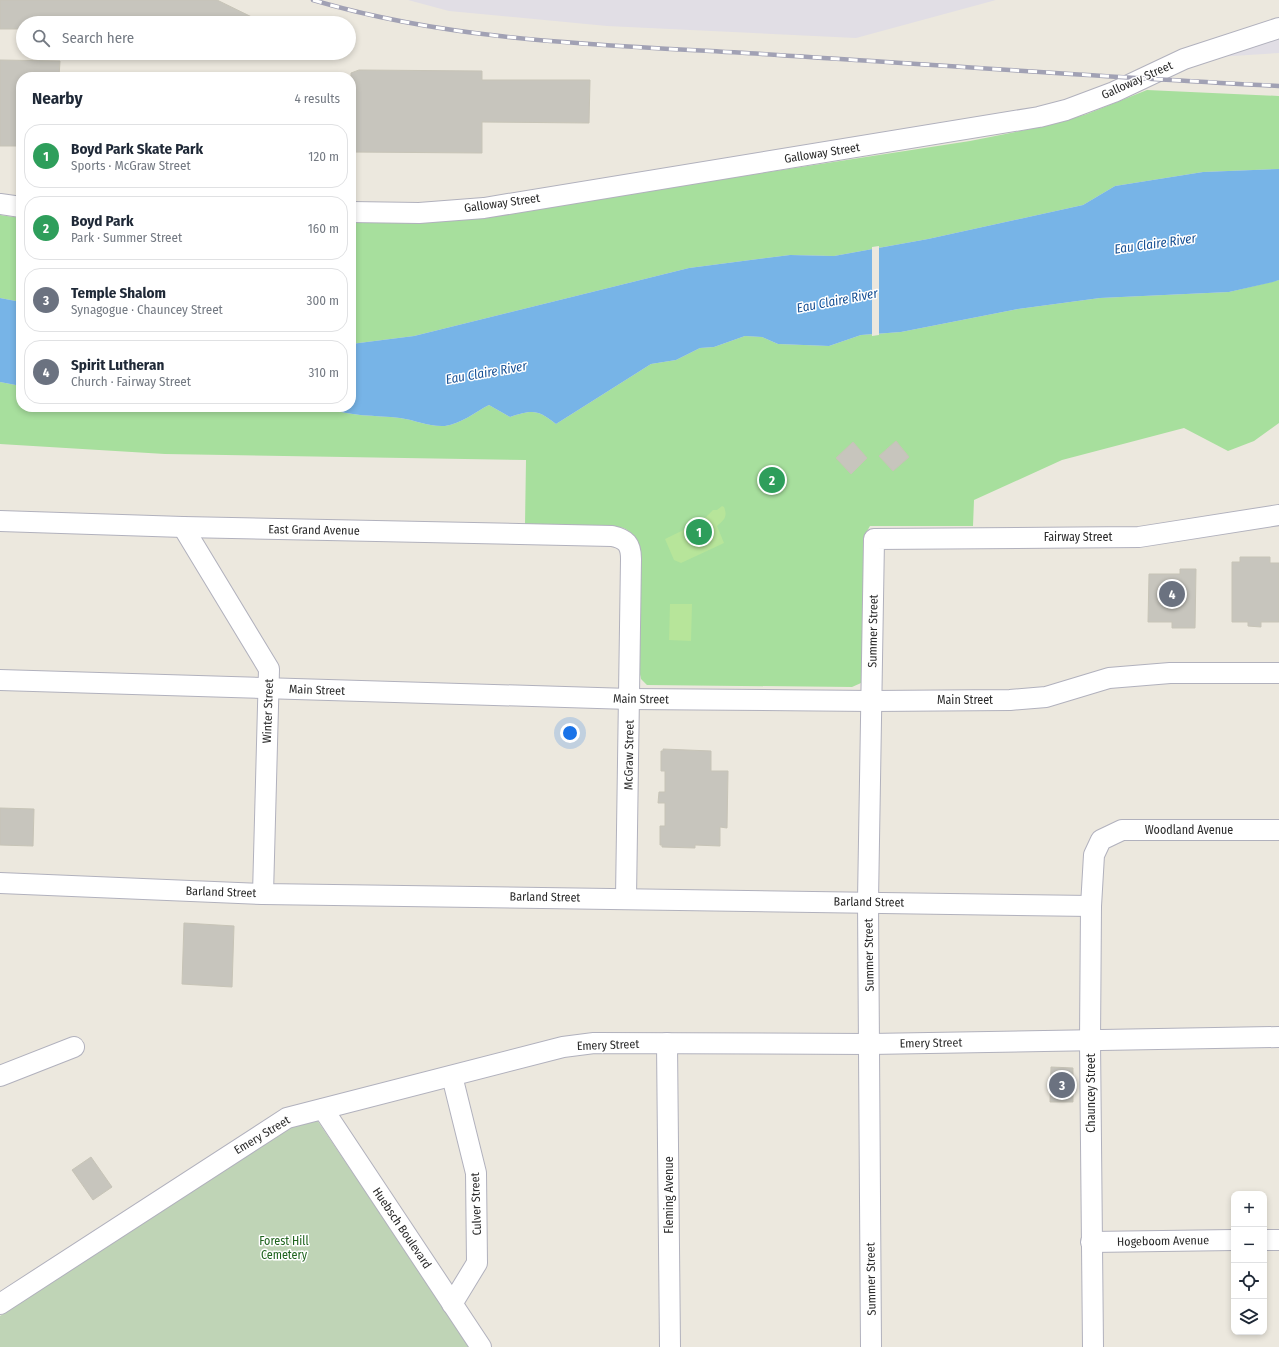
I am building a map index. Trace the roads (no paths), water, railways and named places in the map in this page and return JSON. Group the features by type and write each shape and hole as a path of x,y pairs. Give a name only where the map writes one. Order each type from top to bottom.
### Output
{"street":[{"name":"Galloway Street","path":"356,212 419,213 484,208 1039,117 1066,110 1114,92 1184,59 1279,28"},
{"path":"0,204 16,206"},
{"name":"Fairway Street","path":"874,539 1140,537 1279,515"},
{"name":"East Grand Avenue","path":"0,521 183,527 612,536 626,541"},
{"name":"Winter Street","path":"183,527 269,669 263,894"},
{"name":"Summer Street","path":"872,1347 868,902 874,539"},
{"name":"McGraw Street","path":"626,541 631,553 626,898"},
{"name":"Main Street","path":"0,680 630,699 872,701 1010,700 1046,697 1109,678 1170,673 1279,673"},
{"name":"Woodland Avenue","path":"1101,840 1122,830 1279,830"},
{"name":"Chauncey Street","path":"1093,1347 1090,1041 1091,906 1094,855 1101,840"},
{"name":"Barland Street","path":"0,883 263,894 626,898 1091,906"},
{"name":"Emery Street","path":"0,1304 287,1118 563,1047 594,1043 870,1044 1279,1037"},
{"name":"Fleming Avenue","path":"667,1043 670,1347"},
{"path":"0,1076 74,1047"},
{"name":"Culver Street","path":"452,1076 476,1172 477,1264 452,1304"},
{"name":"Huebsch Boulevard","path":"323,1109 480,1347"},
{"name":"Hogeboom Avenue","path":"1091,1242 1231,1240"},
{"path":"1267,1240 1279,1240"}],"water":[{"name":"Eau Claire River","path":"1279,169 1279,280 1229,292 1100,298 1018,309 901,332 861,335 829,346 778,344 762,337 745,336 714,347 700,348 676,360 651,364 556,424 539,413 530,412 510,417 489,405 462,420 445,426 400,418 340,412 356,412 356,343 414,336 689,268 790,255 834,256 928,239 1083,205 1115,186 1203,172"},
{"path":"0,298 16,301 16,385 0,382"}],"railway":[{"path":"313,0 368,14 423,25 479,34 536,40 1279,86"}],"place":[{"name":"Boyd Park","path":"772,480"},
{"name":"Boyd Park Skate Park","path":"699,532"},
{"name":"Spirit Lutheran","path":"1172,594"},
{"name":"Temple Shalom","path":"1062,1085"}],"park label":[{"name":"Forest Hill Cemetery","path":"284,1248"}]}
